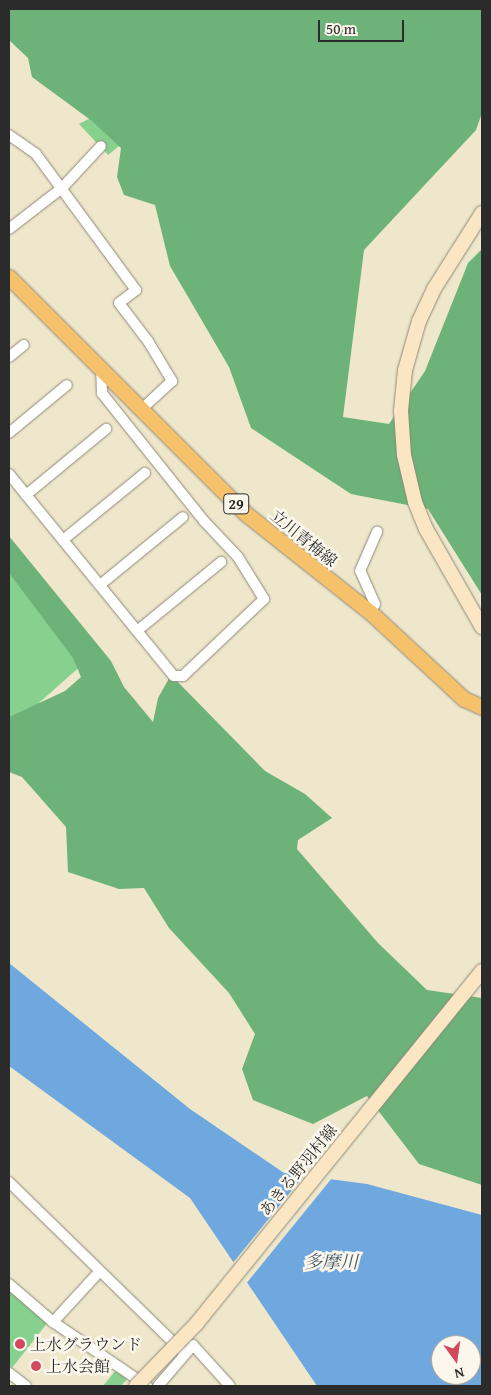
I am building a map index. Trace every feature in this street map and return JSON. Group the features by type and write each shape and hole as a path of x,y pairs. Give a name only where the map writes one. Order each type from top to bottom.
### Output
{"main road":[{"path":"482,213 434,288 419,321 405,370 401,411 405,462 418,510 482,627"},
{"name":"立川青梅線","path":"9,277 101,366 245,513 370,612 464,699 482,707"},
{"name":"あきる野羽村線","path":"136,1386 197,1323 482,971"}],"street":[{"path":"9,135 36,154 136,290 119,303 148,341 172,382 142,408"},
{"path":"9,229 62,188 101,146"},
{"path":"9,357 24,345"},
{"path":"9,474 174,676 183,676 264,599 238,557 204,521 102,393 101,366"},
{"path":"9,433 67,385"},
{"path":"26,495 106,429"},
{"path":"63,540 145,473"},
{"path":"100,585 183,518"},
{"path":"370,612 376,604 360,571 377,532"},
{"path":"137,631 221,562"},
{"path":"9,1182 185,1354"},
{"path":"53,1322 99,1272"},
{"path":"9,1284 53,1322 147,1386"},
{"path":"158,1386 192,1345 230,1386"},
{"path":"9,1373 26,1386"}],"green space":[{"path":"9,9 482,9 482,113 476,130 364,250 343,417 389,424 425,371 468,263 482,249 482,595 428,509 351,494 251,428 229,367 170,266 155,205 124,195 117,177 121,148 92,121 32,77 28,58 9,40"},
{"path":"100,113 124,142 108,155 79,124"},
{"path":"9,536 111,661 124,687 153,722 158,698 171,675 265,771 305,794 332,818 298,840 297,849 378,943 427,990 482,998 482,1185 419,1164 367,1096 313,1124 253,1100 242,1069 255,1034 229,993 169,928 144,888 119,889 68,872 66,827 22,777 9,772 9,717 65,691 81,677 73,658 9,573"},
{"path":"9,562 91,657 24,716 9,720"},
{"name":"上水グラウンド","path":"9,1289 48,1322 12,1368 9,1365"},
{"path":"116,1370 127,1379 121,1386 103,1386"}],"water":[{"name":"多摩川","path":"9,963 190,1109 284,1173 367,1184 482,1215 482,1386 317,1386 190,1198 9,1066"}],"pier":[{"path":"305,1174 332,1178 245,1285 232,1264"}],"place":[{"name":"上水グラウンド","path":"20,1344"},
{"name":"上水会館","path":"36,1366"}]}
